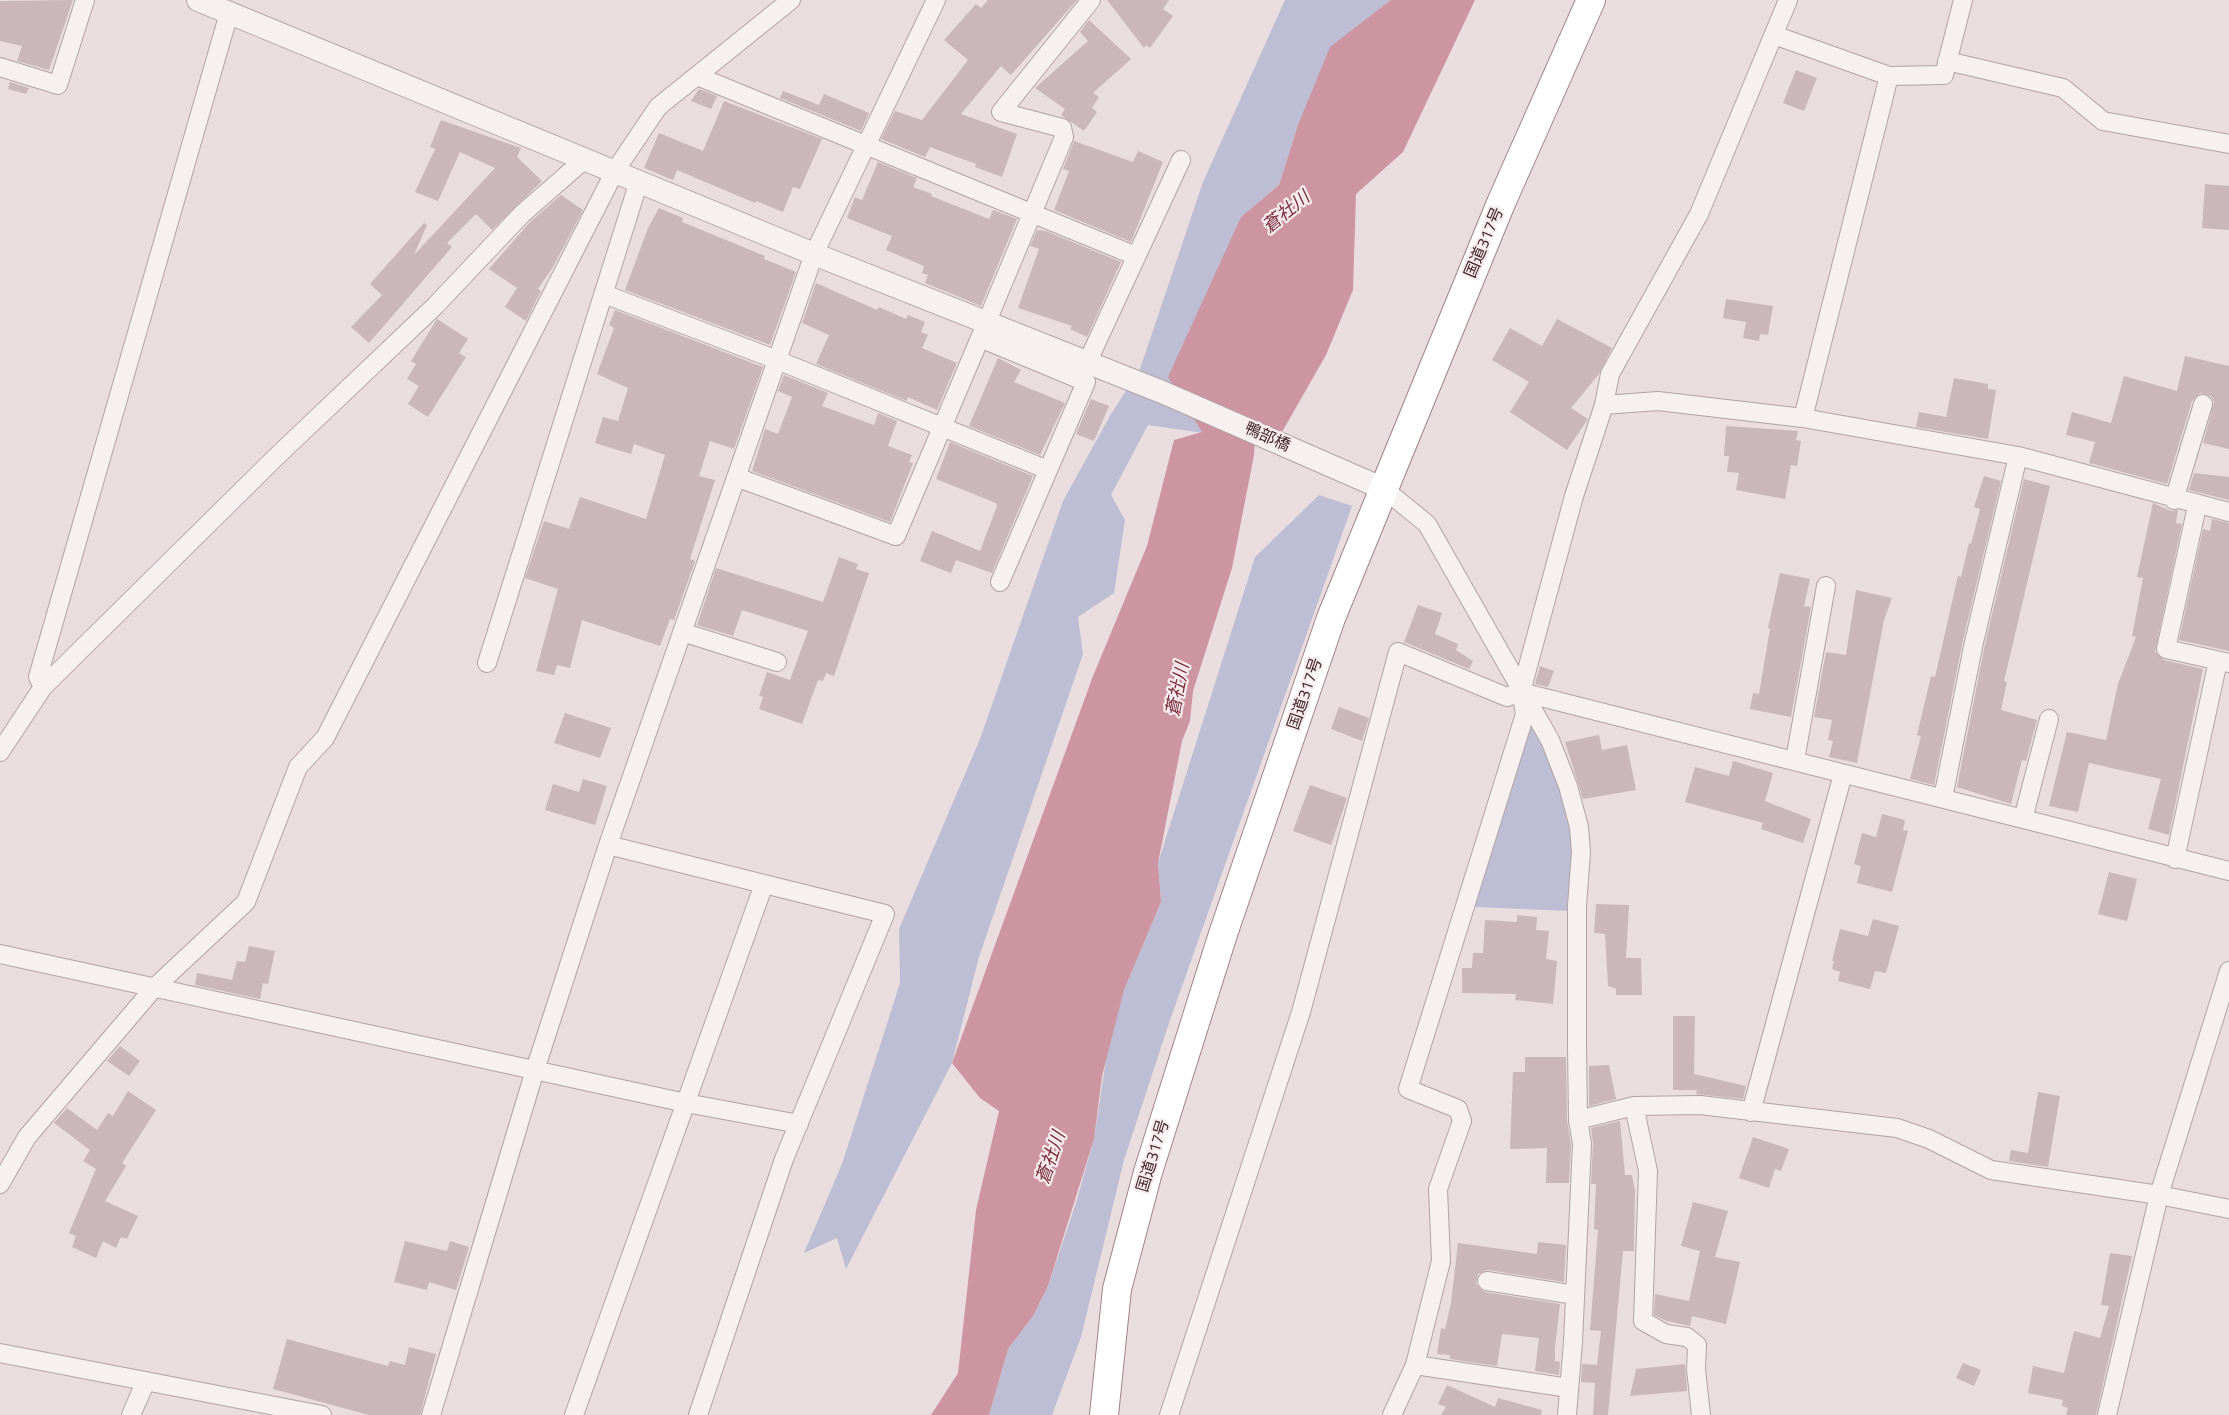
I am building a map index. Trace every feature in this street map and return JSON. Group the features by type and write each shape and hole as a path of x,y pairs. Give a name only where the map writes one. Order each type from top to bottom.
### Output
{"highway":[{"name":"国道317号","path":"1104,1415 1117,1289 1148,1172 1223,934 1378,487 1591,0"}],"street":[{"path":"0,66 58,86 85,0"},
{"name":"鴨部橋","path":"198,0 814,254 984,330 1087,363 1162,392 1378,487"},
{"path":"0,1184 27,1137 154,988 246,902 298,767 325,738 615,171 658,107 791,0"},
{"path":"431,1415 535,1070 608,845 814,254 936,0"},
{"path":"736,477 896,536 1064,137 1062,129 1001,112 1091,0"},
{"path":"1392,1415 1414,1365 1441,1261 1438,1189 1462,1121 1458,1109 1408,1089 1525,714 1521,692 1574,496 1604,405 1610,374 1699,214 1788,0"},
{"path":"1774,35 1888,76 1944,75 1962,0"},
{"path":"43,687 38,677 229,13"},
{"path":"1947,60 2063,88 2103,121 2229,144"},
{"path":"698,76 1136,256"},
{"path":"1803,418 1888,76"},
{"path":"0,752 43,687 276,457 435,306 522,214 585,159"},
{"path":"1087,363 1180,160"},
{"path":"487,663 639,181"},
{"path":"604,294 777,360 1048,470"},
{"path":"984,330 1086,382 1000,582"},
{"path":"1604,405 1658,400 1803,418 2018,456 2174,500 2229,512"},
{"path":"2174,500 2203,404"},
{"path":"1943,798 1974,642 2018,456"},
{"path":"1378,487 1427,524 1550,740 1568,786 1579,827 1581,852 1577,906 1578,1120 1582,1144 1567,1415"},
{"path":"2175,859 2224,662 2166,649 2197,506"},
{"path":"1795,760 1826,586"},
{"path":"682,632 777,662"},
{"path":"1169,1415 1301,1012 1398,652 1507,697 1521,692 2229,872"},
{"path":"2023,819 2049,718"},
{"path":"1751,1112 1843,774"},
{"path":"608,845 885,914 784,1159 698,1415"},
{"path":"574,1415 764,884"},
{"path":"0,954 686,1103 799,1124"},
{"path":"2107,1415 2159,1195 2229,971"},
{"path":"1578,1120 1634,1106 1700,1105 1897,1128 1929,1139 1991,1170 2159,1195 2229,1209"},
{"path":"1634,1106 1647,1171 1643,1321 1666,1334 1687,1337 1697,1345 1696,1368 1701,1415"},
{"path":"1487,1281 1575,1295"},
{"path":"0,1353 146,1382 266,1410 322,1415"},
{"path":"1414,1365 1569,1388"},
{"path":"131,1415 146,1382"}],"shaded area":[{"path":"1285,0 1391,0 1298,125 1279,185 1241,217 1203,433 1148,425 1111,495 1125,520 1114,593 1078,617 1083,654 979,957 952,1063 846,1269 837,1238 804,1253 842,1164 900,983 899,929 980,739 1063,501 1111,414 1140,369 1203,182"},
{"path":"1319,495 1352,506 1169,1023 1124,1160 1081,1337 1052,1415 989,1415 1008,1349 1033,1316 1048,1286 1076,1203 1094,1139 1109,1040 1124,990 1161,902 1158,863 1255,557"},
{"path":"1528,721 1551,762 1578,851 1569,911 1475,907"}],"water":[{"name":"蒼社川","path":"1391,0 1475,0 1403,152 1356,194 1353,290 1326,355 1282,432 1256,425 1254,455 1232,568 1193,691 1190,721 1182,741 1158,863 1161,902 1124,990 1102,1076 1094,1139 1048,1286 1033,1316 1008,1349 989,1415 931,1415 958,1373 976,1210 999,1111 980,1098 952,1063 1093,676 1147,546 1174,440 1202,432 1168,377 1241,217 1279,185 1298,125 1330,47"}],"building":[{"path":"73,0 49,70 17,61 22,46 0,41 0,1"},
{"path":"988,0 1077,0 1011,75 1001,66 961,114 1017,134 1002,177 975,167 976,164 930,147 925,157 881,139 895,111 922,120 968,60 944,40 976,4 981,8"},
{"path":"1107,0 1169,0 1163,9 1173,16 1150,48 1146,45 1144,48"},
{"path":"1089,20 1131,59 1093,93 1099,97 1092,108 1097,112 1084,131 1061,115 1065,109 1035,88 1088,41 1080,32"},
{"path":"1796,70 1817,78 1804,111 1783,103"},
{"path":"10,82 29,88 26,94 8,89"},
{"path":"699,89 717,96 711,109 691,101"},
{"path":"783,91 819,105 824,94 869,113 861,131 780,98"},
{"path":"724,101 822,139 800,189 793,187 783,212 756,201 755,203 677,170 673,180 644,168 659,133 703,151"},
{"path":"441,120 521,148 517,157 542,181 492,230 476,214 447,243 452,247 369,343 351,327 382,295 370,284 424,223 427,225 414,255 495,168 460,152 438,201 415,192 435,149 430,147"},
{"path":"1074,141 1133,162 1138,151 1163,162 1131,242 1054,210 1069,171 1063,169"},
{"path":"878,162 917,178 913,187 932,194 931,196 989,219 993,210 1017,219 981,306 925,283 928,275 922,273 924,266 886,250 892,236 847,218 855,197 862,200"},
{"path":"2205,184 2229,186 2229,230 2202,228"},
{"path":"561,195 583,210 553,267 538,289 541,291 526,321 505,307 517,288 489,269 530,222"},
{"path":"659,208 683,218 682,222 765,256 764,259 796,272 770,345 625,290 648,228"},
{"path":"1037,230 1046,231 1121,262 1087,337 1070,329 1072,326 1018,308 1039,249 1030,246"},
{"path":"816,283 877,310 879,307 906,319 908,315 925,322 921,332 928,335 922,348 957,363 937,410 908,397 907,401 816,364 829,335 802,323"},
{"path":"1726,299 1773,306 1768,335 1760,334 1759,341 1743,338 1746,322 1723,318"},
{"path":"615,310 763,367 734,449 710,441 699,476 715,480 690,559 695,561 674,620 670,619 660,646 582,620 570,668 557,665 554,675 536,671 558,589 525,578 544,521 569,529 580,497 646,519 665,455 634,444 631,454 595,443 603,417 618,421 628,388 597,374 614,328 609,325"},
{"path":"437,319 468,339 459,353 466,357 428,417 408,404 419,386 407,379 416,364 411,361"},
{"path":"1557,319 1612,348 1599,374 1571,408 1588,419 1567,450 1510,412 1529,382 1492,360 1510,328 1542,346"},
{"path":"2185,356 2229,366 2229,449 2203,443 2214,402 2211,396 2201,393 2192,401 2167,484 2089,463 2095,442 2066,435 2072,412 2111,423 2124,376 2177,391"},
{"path":"998,358 1021,370 1014,382 1065,403 1040,455 969,426"},
{"path":"784,375 828,393 822,406 874,425 878,413 897,421 888,446 912,455 909,462 913,463 890,522 752,471 765,429 778,434 792,397 778,391"},
{"path":"1954,378 1988,384 1988,389 1996,390 1988,439 1916,427 1919,412 1946,417"},
{"path":"1091,399 1109,406 1094,441 1076,434"},
{"path":"1726,426 1798,431 1796,440 1801,441 1797,466 1791,465 1785,499 1736,490 1739,473 1727,472 1729,456 1724,456"},
{"path":"950,442 1033,476 992,573 956,560 951,573 920,561 932,531 980,551 997,506 996,503 936,479"},
{"path":"2194,473 2229,477 2229,500 2189,490"},
{"path":"1984,476 2001,481 1963,640 1934,785 1910,779 1921,736 1917,735 1931,676 1935,677 1958,576 1961,577 1969,543 1971,544 1980,509 1974,507"},
{"path":"2024,479 2050,486 2004,681 2007,682 2001,710 2037,720 2026,761 2022,760 2011,804 1957,787 1985,644"},
{"path":"2153,503 2171,511 2178,510 2176,523 2182,524 2155,652 2164,660 2203,669 2169,835 2148,829 2161,779 2089,763 2078,812 2049,806 2067,732 2106,740 2118,684 2136,637 2132,636 2143,578 2137,577"},
{"path":"2212,519 2229,523 2229,651 2179,640 2203,529 2210,531"},
{"path":"839,557 858,564 856,569 869,573 834,676 826,673 823,681 818,680 802,724 759,709 763,697 759,696 767,672 790,680 808,631 742,610 733,636 697,625 716,568 823,602"},
{"path":"1780,573 1810,579 1804,606 1811,607 1791,717 1750,709 1753,693 1759,694 1770,629 1768,628"},
{"path":"1856,590 1892,598 1884,620 1857,763 1829,757 1833,741 1828,740 1832,720 1814,717 1826,652 1846,655"},
{"path":"1418,605 1442,613 1435,634 1458,644 1456,650 1473,661 1469,669 1404,642"},
{"path":"1540,666 1554,671 1548,687 1535,684"},
{"path":"1339,707 1369,718 1362,741 1331,729"},
{"path":"565,713 611,728 600,758 554,743"},
{"path":"1599,735 1602,750 1627,745 1636,790 1583,799 1565,742"},
{"path":"1733,761 1773,773 1765,801 1811,819 1803,843 1761,829 1763,823 1685,802 1695,767 1729,776"},
{"path":"583,779 607,786 595,825 545,810 553,784 579,792"},
{"path":"1310,785 1347,798 1331,845 1293,831"},
{"path":"1882,814 1905,820 1903,830 1908,831 1892,892 1857,883 1861,866 1854,864 1862,833 1876,837"},
{"path":"2109,872 2137,879 2127,921 2098,914"},
{"path":"1596,904 1629,905 1626,958 1641,958 1642,995 1616,995 1616,989 1608,986 1605,934 1594,933"},
{"path":"1517,915 1537,917 1536,930 1549,931 1546,959 1557,961 1553,1004 1515,1000 1516,994 1462,993 1462,968 1472,968 1473,953 1483,953 1485,920 1517,922"},
{"path":"1873,919 1899,926 1886,973 1875,971 1870,989 1838,981 1840,972 1832,969 1834,961 1832,961 1840,929 1868,936"},
{"path":"249,946 275,951 268,984 263,983 260,999 195,985 197,973 232,980 237,961 245,962"},
{"path":"1673,1016 1695,1016 1694,1074 1746,1086 1743,1099 1696,1094 1697,1090 1673,1090"},
{"path":"120,1046 140,1061 129,1076 107,1061"},
{"path":"1525,1057 1566,1057 1567,1120 1571,1145 1569,1183 1546,1183 1547,1148 1510,1149 1513,1072 1525,1072"},
{"path":"1609,1065 1616,1099 1589,1106 1589,1066"},
{"path":"128,1091 156,1110 122,1163 126,1166 105,1201 138,1216 127,1239 121,1237 116,1248 103,1241 96,1258 72,1247 76,1236 69,1233 96,1169 83,1161 90,1150 54,1123 67,1108 97,1130 108,1113 113,1116"},
{"path":"2038,1092 2060,1096 2048,1167 2009,1161 2011,1150 2028,1153"},
{"path":"1620,1121 1625,1175 1632,1175 1635,1190 1634,1251 1623,1251 1608,1415 1593,1415 1595,1383 1581,1382 1582,1364 1597,1365 1601,1331 1590,1330 1598,1230 1594,1229 1596,1184 1591,1184 1593,1144 1591,1128"},
{"path":"1753,1137 1789,1149 1781,1171 1775,1169 1769,1188 1739,1178"},
{"path":"1693,1202 1728,1211 1715,1257 1740,1262 1726,1324 1692,1316 1690,1326 1667,1321 1654,1315 1655,1294 1689,1301 1700,1251 1681,1246"},
{"path":"405,1241 447,1251 450,1241 469,1247 456,1290 429,1282 427,1290 394,1282"},
{"path":"1538,1242 1566,1245 1564,1282 1488,1270 1478,1274 1476,1284 1485,1292 1560,1304 1555,1347 1555,1361 1560,1362 1559,1375 1535,1371 1539,1338 1502,1334 1497,1366 1450,1359 1450,1355 1437,1354 1441,1328 1445,1329 1451,1303 1458,1243 1537,1254"},
{"path":"2110,1253 2132,1256 2096,1415 2066,1415 2068,1408 2062,1406 2063,1400 2028,1393 2033,1366 2064,1373 2074,1331 2100,1338 2109,1306 2101,1305"},
{"path":"287,1339 388,1366 390,1361 405,1365 409,1347 436,1354 420,1415 369,1415 273,1389"},
{"path":"1963,1363 1981,1370 1974,1386 1956,1378"},
{"path":"1685,1364 1687,1391 1630,1396 1636,1369"},
{"path":"1447,1385 1495,1407 1498,1398 1542,1410 1541,1415 1441,1415 1446,1407 1438,1404"}]}
